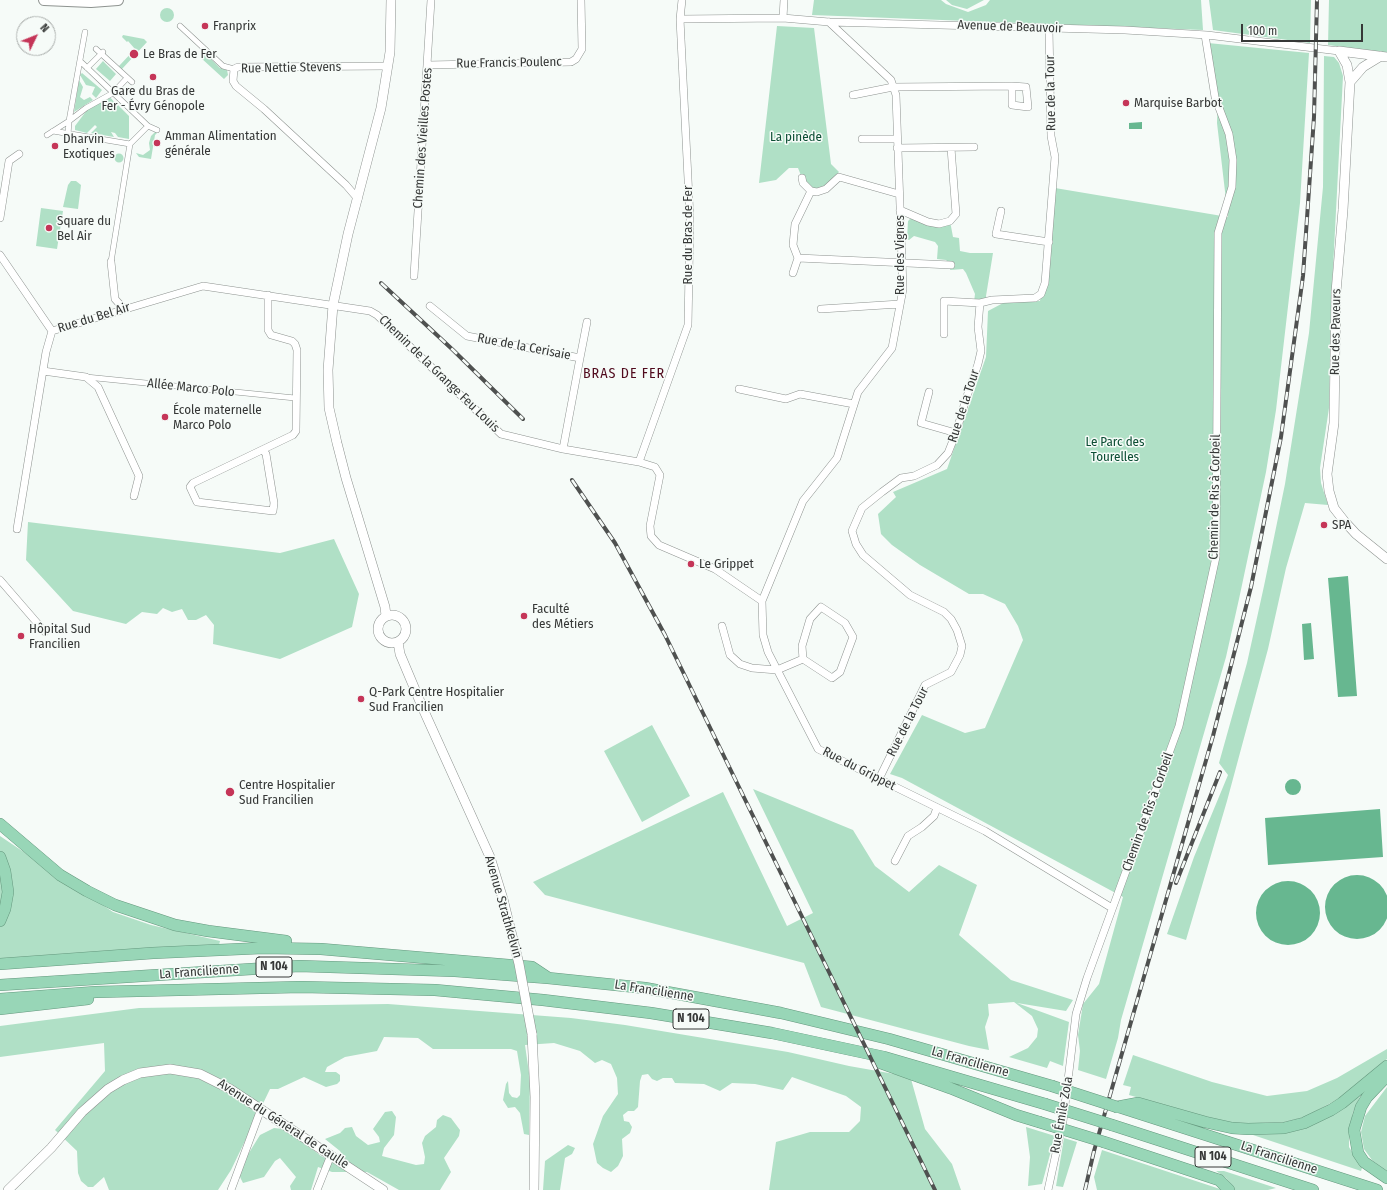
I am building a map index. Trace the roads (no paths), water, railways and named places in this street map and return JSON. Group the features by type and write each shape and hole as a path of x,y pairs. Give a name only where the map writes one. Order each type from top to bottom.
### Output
{"highway":[{"path":"0,824 60,875 116,905 175,924 248,937 309,942 321,948"},
{"path":"0,857 7,878 8,892 5,909 0,922"},
{"path":"0,964 169,952 264,948 321,948 532,967 548,978"},
{"name":"La Francilienne","path":"0,985 299,966 455,971 548,978 645,988 781,1013 889,1039 1052,1086 1378,1190"},
{"name":"La Francilienne","path":"0,999 96,992 301,987 435,990 651,1012 772,1032 838,1048 884,1057 1045,1104 1313,1190"},
{"path":"0,1009 88,999 96,992"},
{"path":"838,1048 950,1088 1004,1111 1219,1180 1229,1190"},
{"path":"1117,1107 1138,1103 1232,1128 1248,1130 1284,1128 1304,1123 1331,1110 1342,1103 1387,1066"},
{"path":"1387,1076 1367,1097 1361,1107 1354,1130 1358,1153 1364,1162 1387,1178"}],"main road":[{"path":"44,0 91,2 118,0"}],"street":[{"path":"386,616 397,615 405,622 405,636 398,642 393,643 384,641 379,634 378,626 386,616 385,607 346,478 329,408 328,370 333,305 381,108 390,52 391,0"},
{"name":"Chemin des Vieilles Postes","path":"414,276 431,0"},
{"name":"Rue Francis Poulenc","path":"428,65 571,62 576,59 582,50 581,0"},
{"name":"Rue du Bras de Fer","path":"639,462 688,325 690,218 680,19 682,0"},
{"path":"783,18 784,0"},
{"name":"Avenue de Beauvoir","path":"680,19 783,18 829,22 1125,30 1205,35 1339,51"},
{"name":"Rue des Vignes","path":"762,601 803,501 837,458 858,392 892,348 903,289 896,95 891,80 829,22"},
{"path":"180,26 223,66 234,69"},
{"name":"Rue de la Tour","path":"879,779 925,685 951,672 960,655 962,646 957,630 951,619 944,612 910,595 863,555 856,544 852,531 862,508 901,478 914,476 937,465 948,453 956,433 981,351 978,327 980,303 992,300 1035,298 1041,294 1045,283 1055,157 1051,136 1049,29"},
{"path":"68,135 69,121 85,32"},
{"name":"Chemin de Ris à Corbeil","path":"1073,1039 1078,1007 1112,908 1179,726 1216,557 1218,233 1232,187 1233,160 1229,134 1214,97 1205,35"},
{"path":"96,49 132,82"},
{"path":"1339,51 1384,57"},
{"name":"Rue des Paveurs","path":"1339,51 1347,65 1350,82 1344,196 1336,292 1334,424 1327,474 1329,491 1334,508 1356,534 1387,559"},
{"path":"87,68 102,53"},
{"path":"1350,82 1363,67 1384,57"},
{"path":"80,61 148,126 157,130"},
{"name":"Rue Nettie Stevens","path":"358,199 346,184 264,109 236,86 234,81 234,69 238,67 388,66"},
{"path":"47,135 86,108 113,93 127,78"},
{"path":"853,95 893,87 1012,86"},
{"path":"124,309 115,299 111,262 130,144 148,126"},
{"path":"53,131 68,135 130,144"},
{"path":"862,139 897,139"},
{"path":"898,148 974,147"},
{"path":"900,210 928,222 939,224 950,221 956,214 951,148"},
{"path":"0,218 9,161 19,154"},
{"path":"802,178 803,183 811,191 817,192 826,188 839,176 899,194"},
{"path":"792,273 798,258 793,245 795,224 811,191"},
{"path":"1001,211 996,234 1049,242"},
{"path":"0,255 52,331"},
{"path":"798,258 902,264 951,265"},
{"name":"Rue du Bel Air","path":"17,529 43,371 52,331 203,286 333,305"},
{"path":"262,450 266,454 274,503 273,511 197,502 190,487 193,483 293,435 296,430 295,398 297,350 292,341 271,335 268,330 266,313 268,295"},
{"path":"944,334 944,301 980,303"},
{"path":"821,310 900,304"},
{"name":"Chemin de la Grange Feu Louis","path":"333,305 370,311 377,315 501,434 563,449 639,462"},
{"name":"Rue de la Cerisaie","path":"430,306 467,336 580,358"},
{"name":"Rue de la Cerisaie","path":"563,449 587,322"},
{"path":"43,371 86,377 98,387 139,476 134,496"},
{"name":"Allée Marco Polo","path":"86,377 295,398"},
{"path":"739,388 786,399 800,394 854,404"},
{"path":"929,392 920,423 956,433"},
{"path":"639,462 655,467 660,475 650,526 651,536 659,545 715,569 762,601"},
{"path":"0,580 46,632"},
{"name":"Rue du Grippet","path":"762,601 763,635 768,652 818,749 985,831 1112,908"},
{"path":"821,607 846,623 853,637 840,672 832,678 803,659 802,646 810,619 821,607"},
{"path":"722,626 730,656 740,664 752,668 777,670 803,659"},
{"name":"Avenue Strathkelvin","path":"398,642 400,654 424,711 490,857 503,899 519,964 532,1034 535,1098 534,1190"},
{"path":"895,861 908,836 922,827 934,816 937,808"},
{"name":"Rue Émile Zola","path":"1048,1190 1063,1121 1073,1039"},
{"name":"Avenue du Général de Gaulle","path":"8,1190 95,1101 123,1080 140,1073 170,1069 200,1074 230,1089 383,1190"},
{"path":"231,1190 261,1109"},
{"path":"317,1190 331,1155"}],"railway":[{"path":"1085,1190 1094,1151 1213,736 1251,587 1281,437 1303,276 1314,117 1317,0"},
{"path":"381,283 453,350 523,419"},
{"path":"572,480 615,543 665,635 935,1190"},
{"path":"1176,883 1220,772"}],"place":[{"name":"Franprix","path":"205,26"},
{"name":"Le Bras de Fer","path":"134,54"},
{"name":"Gare du Bras de Fer - Évry Génopole","path":"153,77"},
{"name":"Marquise Barbot","path":"1126,103"},
{"name":"Amman Alimentation générale","path":"157,143"},
{"name":"Dharvin Exotiques","path":"55,146"},
{"name":"Square du Bel Air","path":"49,228"},
{"name":"École maternelle Marco Polo","path":"165,417"},
{"name":"SPA","path":"1324,525"},
{"name":"Le Grippet","path":"691,564"},
{"name":"Faculté des Métiers","path":"524,616"},
{"name":"Hôpital Sud Francilien","path":"21,636"},
{"name":"Q-Park Centre Hospitalier Sud Francilien","path":"361,699"},
{"name":"Centre Hospitalier Sud Francilien","path":"230,792"}],"district":[{"name":"BRAS DE FER","path":"624,374"}],"park label":[{"name":"La pinède","path":"796,137"},
{"name":"Le Parc des Tourelles","path":"1115,450"}]}
